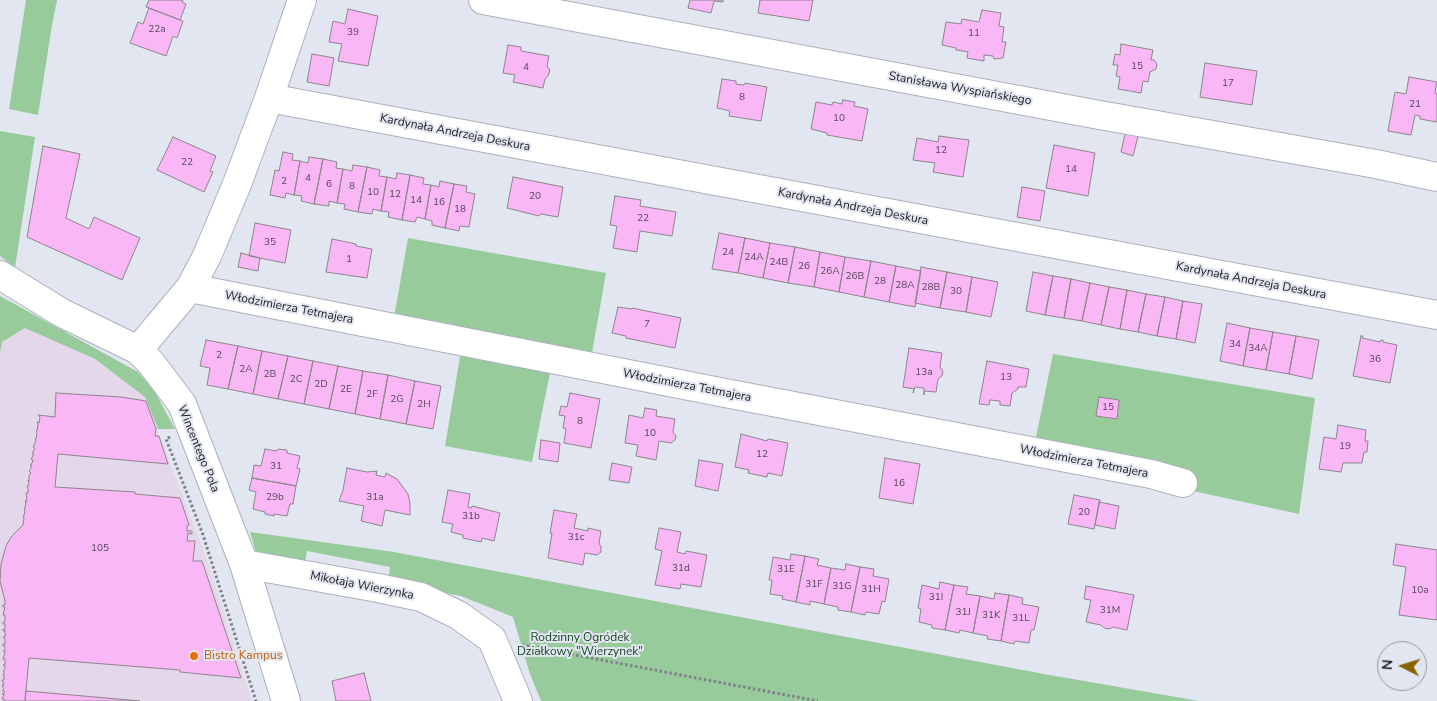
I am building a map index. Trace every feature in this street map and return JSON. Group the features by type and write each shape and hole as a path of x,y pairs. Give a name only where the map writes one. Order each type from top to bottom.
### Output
{"street":[{"path":"0,274 62,313 138,350 190,288 206,256 269,98 302,0"},
{"name":"Stanisława Wyspiańskiego","path":"483,0 936,85 1376,164 1437,177"},
{"name":"Kardynała Andrzeja Deskura","path":"269,98 1437,315"},
{"name":"Włodzimierza Tetmajera","path":"190,288 1150,474 1183,483"},
{"name":"Wincentego Pola","path":"138,350 151,363 182,404 244,564 286,701"},
{"name":"Mikołaja Wierzynka","path":"244,564 378,588 421,598 458,615 492,639"},
{"path":"492,639 518,701"}],"path":[{"path":"191,429 166,439 202,532 256,701"},
{"path":"492,639 818,701"}],"shaded area":[{"path":"25,328 95,359 145,397 208,562 252,701 0,701 0,353 2,342"}],"green space":[{"path":"26,0 57,0 38,115 9,109"},
{"path":"0,131 35,137 15,268 0,256"},
{"path":"408,238 606,273 592,353 393,323"},
{"path":"0,296 138,372 155,392 175,429 158,429 145,397 95,359 25,328 2,342 0,353"},
{"path":"461,351 551,368 532,462 445,446"},
{"path":"1053,354 1315,398 1299,514 1184,489 1035,442"},
{"name":"Rodzinny Ogródek Działkowy \"Wierzynek\"","path":"250,532 394,552 1044,674 1199,701 541,701 529,671 513,617 461,596 388,583 390,567 307,551 305,562 257,556"}],"building":[{"path":"149,0 183,0 182,2 186,4 180,20 146,7"},
{"path":"690,0 723,0 723,2 714,1 711,13 688,8"},
{"path":"760,0 813,0 809,21 758,13"},
{"path":"149,8 183,21 177,38 173,36 166,56 130,43 138,22 143,24"},
{"path":"348,9 378,16 368,66 338,61 342,44 329,42 333,21 345,24"},
{"path":"982,10 1001,13 999,26 1004,27 1002,42 1006,42 1003,58 994,59 993,56 984,55 984,61 967,58 968,52 942,45 946,22 961,24 962,19 979,22"},
{"path":"1121,44 1153,50 1151,60 1154,60 1157,64 1156,69 1150,72 1148,82 1143,81 1141,93 1118,89 1120,77 1116,76 1118,65 1113,65 1115,54 1120,55"},
{"path":"508,45 521,47 521,51 549,56 547,66 550,70 543,88 513,82 515,75 503,73"},
{"path":"312,54 334,58 329,86 307,82"},
{"path":"1205,63 1257,71 1252,105 1200,97"},
{"path":"1409,77 1437,82 1435,93 1437,94 1437,122 1420,119 1420,116 1415,115 1411,135 1388,131 1395,92 1406,94"},
{"path":"722,79 736,81 736,84 744,85 745,83 767,87 761,121 729,116 730,111 717,108"},
{"path":"843,100 855,102 854,106 868,109 862,141 827,135 827,133 811,129 816,102 832,105 833,102 842,104"},
{"path":"1126,129 1139,132 1133,156 1121,152"},
{"path":"939,136 969,140 963,177 933,172 935,163 913,160 917,138 938,142"},
{"path":"173,137 216,156 210,171 213,172 204,192 157,170"},
{"path":"1054,145 1095,153 1088,196 1046,188"},
{"path":"43,146 80,154 66,218 89,229 94,217 140,238 122,280 27,237"},
{"path":"283,152 293,154 292,160 300,161 294,195 286,193 285,198 270,195 275,170 279,171"},
{"path":"309,157 323,159 314,204 301,201 302,196 294,195 300,161 308,163"},
{"path":"323,159 337,162 336,168 343,169 337,203 329,201 329,206 314,204"},
{"path":"353,165 367,167 358,212 344,209 345,204 337,203 343,169 352,171"},
{"path":"367,167 380,170 379,176 387,177 381,211 373,209 372,214 358,212"},
{"path":"397,173 410,175 402,220 388,217 389,212 381,211 387,177 396,179"},
{"path":"410,175 424,178 423,184 431,185 425,219 417,217 415,222 402,220"},
{"path":"513,177 563,187 558,217 541,214 539,216 507,208"},
{"path":"440,181 454,184 445,228 432,225 432,221 425,219 431,185 439,187"},
{"path":"454,184 467,186 466,192 475,194 469,227 460,226 459,231 445,228"},
{"path":"1022,187 1045,191 1040,221 1017,217"},
{"path":"615,196 641,200 640,206 676,212 672,236 640,231 637,252 613,248 617,226 610,225"},
{"path":"255,223 291,230 285,263 249,256"},
{"path":"719,233 745,238 738,273 712,269"},
{"path":"745,238 770,243 763,278 738,273"},
{"path":"332,239 372,249 367,278 326,272"},
{"path":"770,243 795,247 788,283 763,278"},
{"path":"795,247 820,252 814,287 788,283"},
{"path":"820,252 845,257 839,292 814,287"},
{"path":"241,253 260,258 258,271 238,267"},
{"path":"845,257 871,261 864,297 839,292"},
{"path":"871,261 896,266 889,302 864,297"},
{"path":"896,266 921,271 915,307 889,302"},
{"path":"921,267 947,272 940,308 915,303"},
{"path":"947,272 972,277 966,312 940,308"},
{"path":"1033,272 1053,276 1045,315 1026,311"},
{"path":"1053,276 1071,279 1064,318 1045,315"},
{"path":"972,277 998,282 991,317 966,312"},
{"path":"1071,279 1090,283 1082,321 1064,318"},
{"path":"1090,283 1109,287 1101,325 1082,321"},
{"path":"1109,287 1127,290 1120,329 1101,325"},
{"path":"1127,290 1146,294 1138,332 1120,329"},
{"path":"1146,294 1165,297 1157,336 1138,332"},
{"path":"1165,297 1183,301 1176,339 1157,336"},
{"path":"1183,301 1202,304 1195,343 1176,339"},
{"path":"618,307 681,318 675,348 626,338 626,336 612,333"},
{"path":"1227,323 1250,328 1243,366 1220,361"},
{"path":"1250,328 1273,332 1266,370 1243,366"},
{"path":"1273,332 1296,336 1289,374 1266,370"},
{"path":"1296,336 1319,340 1312,379 1289,374"},
{"path":"1361,336 1363,336 1362,338 1380,342 1383,340 1383,342 1397,345 1390,383 1353,376"},
{"path":"206,340 238,346 228,389 207,385 210,368 200,366"},
{"path":"238,346 262,351 253,394 228,389"},
{"path":"909,348 942,353 940,367 943,371 942,376 938,379 936,392 924,391 924,388 915,387 913,393 914,389 903,387"},
{"path":"262,351 288,356 278,399 253,394"},
{"path":"288,356 313,361 304,404 278,399"},
{"path":"313,361 338,366 329,409 304,404"},
{"path":"987,361 1029,369 1026,387 1018,387 1012,393 1010,406 1000,405 1000,401 990,400 989,405 979,404"},
{"path":"338,366 363,371 355,414 329,409"},
{"path":"363,371 388,375 380,419 355,414"},
{"path":"388,375 415,381 406,424 380,419"},
{"path":"415,381 441,386 433,429 406,424"},
{"path":"56,393 121,397 146,401 156,429 155,436 159,436 168,464 58,454 55,487 135,492 135,494 180,498 189,525 187,526 187,531 192,531 192,534 188,533 187,541 195,541 193,561 202,561 241,678 180,672 180,670 29,658 25,701 4,701 2,699 4,691 2,691 4,689 2,685 4,685 2,680 4,680 3,671 5,669 5,665 3,665 5,664 5,659 3,659 5,653 3,651 5,651 5,646 3,644 5,644 5,639 3,637 5,637 5,631 3,629 5,630 5,624 3,622 5,622 5,615 3,615 5,607 3,605 5,605 5,601 0,581 1,564 6,546 11,537 23,525 25,501 27,500 26,493 28,493 27,486 31,473 29,471 35,448 33,447 36,441 37,422 39,423 40,417 38,415 55,417"},
{"path":"570,393 600,399 591,448 564,443 566,429 563,428 565,416 559,415 561,406 567,407"},
{"path":"1099,397 1119,400 1117,419 1096,416"},
{"path":"645,408 657,410 656,416 675,419 673,432 676,436 675,440 671,443 659,441 656,460 636,456 638,445 625,443 629,415 643,418"},
{"path":"1338,425 1366,430 1367,452 1364,452 1362,463 1343,463 1341,472 1319,469 1324,437 1336,439"},
{"path":"741,434 767,441 768,439 788,443 782,476 768,473 767,477 748,473 749,470 735,467"},
{"path":"541,440 560,443 558,462 539,459"},
{"path":"265,449 287,450 287,453 300,456 297,468 300,469 296,486 252,478 254,465 261,466"},
{"path":"885,458 920,464 913,504 879,498"},
{"path":"699,460 723,464 718,491 695,486"},
{"path":"612,463 632,467 629,483 609,480"},
{"path":"347,468 367,472 377,471 376,475 385,477 386,473 397,479 408,494 410,515 385,510 382,526 361,521 364,506 339,501"},
{"path":"252,478 296,486 293,504 290,504 287,516 274,514 274,516 253,509 256,492 249,490"},
{"path":"448,490 470,494 468,507 471,508 472,506 500,513 494,541 482,538 481,542 463,538 463,535 451,532 453,524 442,522"},
{"path":"1074,495 1100,500 1094,529 1068,524"},
{"path":"1099,502 1119,506 1115,529 1095,525"},
{"path":"554,510 577,514 574,528 588,531 588,528 601,531 599,543 601,552 597,555 585,553 583,565 548,558"},
{"path":"659,528 681,532 677,552 685,554 686,551 707,555 701,587 681,584 680,589 655,585 662,551 655,549"},
{"path":"1396,544 1437,550 1437,620 1399,615 1406,567 1393,565"},
{"path":"791,554 805,556 796,602 782,599 783,596 770,594 772,580 769,580 773,557 790,560"},
{"path":"805,556 819,559 817,565 831,568 824,604 810,601 810,605 796,602"},
{"path":"846,564 860,567 851,612 838,610 838,607 824,604 831,568 845,570"},
{"path":"860,567 874,569 873,576 889,579 885,602 882,601 879,614 866,612 865,615 851,612"},
{"path":"940,582 954,585 945,630 932,628 932,625 919,622 921,609 918,608 922,585 939,589"},
{"path":"954,585 968,587 966,594 980,596 973,633 960,630 959,633 945,630"},
{"path":"1086,586 1134,595 1127,630 1113,627 1109,629 1086,622 1091,600 1084,599"},
{"path":"995,593 1009,595 1001,641 987,639 988,636 973,633 980,596 994,599"},
{"path":"1009,595 1023,598 1022,604 1039,607 1034,630 1031,630 1029,643 1015,641 1014,644 1001,641"},
{"path":"364,673 371,701 336,701 332,681"},
{"path":"26,691 140,701 25,701"}],"place":[{"name":"Bistro Kampus","path":"194,656"}]}
